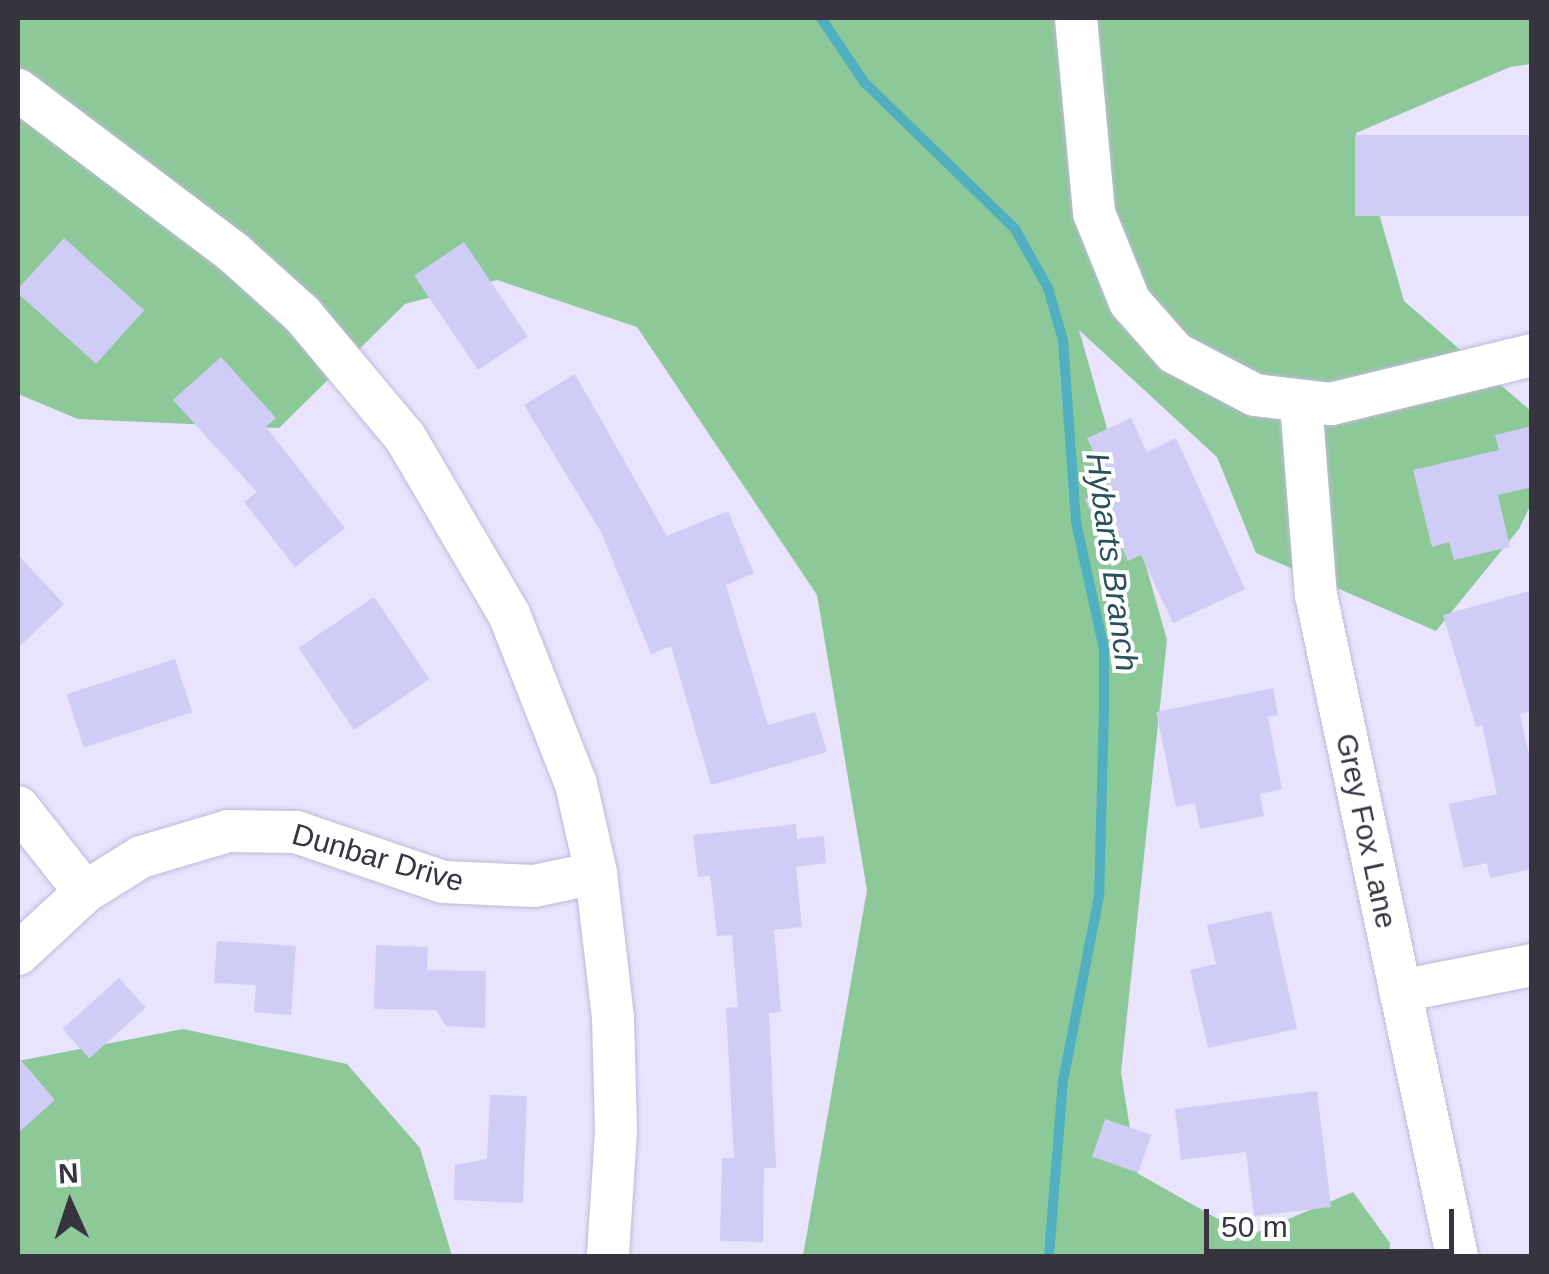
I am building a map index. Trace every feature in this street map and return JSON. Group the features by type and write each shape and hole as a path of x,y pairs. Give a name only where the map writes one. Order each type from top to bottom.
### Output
{"street":[{"path":"1076,18 1094,213 1130,302 1158,338 1212,378 1301,402 1376,397 1532,355"},
{"path":"18,90 248,266 302,314 405,436 466,533 539,681 576,784 596,873 614,1055 608,1256"},
{"name":"Grey Fox Lane","path":"1301,402 1316,595 1457,1256"},
{"path":"18,807 86,892"},
{"name":"Dunbar Drive","path":"18,954 86,892 141,857 184,840 274,828 341,843 442,882 534,886 596,873"},
{"path":"1400,991 1532,965"}],"green space":[{"path":"18,18 1531,18 1531,64 1510,67 1356,133 1404,301 1531,411 1531,504 1519,529 1436,631 1256,553 1217,457 1079,330 1167,640 1121,1072 1137,1173 1248,1236 1353,1192 1390,1243 1390,1256 803,1256 867,890 817,595 637,327 497,280 405,304 279,428 78,419 18,394"},
{"path":"183,1029 347,1064 420,1148 452,1256 18,1256 18,1061"}],"building":[{"path":"1355,135 1532,135 1532,216 1355,216"},
{"path":"64,238 144,310 96,364 18,293"},
{"path":"464,242 528,337 478,370 414,276"},
{"path":"221,357 276,418 266,427 345,528 295,567 244,502 257,492 173,400"},
{"path":"575,374 667,536 728,511 754,573 726,585 768,725 815,712 827,752 711,785 671,646 651,654 601,532 524,405"},
{"path":"1131,418 1147,452 1176,438 1245,589 1173,623 1141,555 1128,561 1109,521 1099,530 1085,499 1110,487 1087,438"},
{"path":"1532,426 1532,487 1498,495 1510,547 1454,560 1449,542 1432,547 1413,470 1499,450 1495,435"},
{"path":"18,555 64,604 18,648"},
{"path":"1532,590 1532,710 1520,714 1532,769 1532,869 1490,878 1487,863 1463,868 1449,804 1497,794 1482,725 1476,727 1443,615"},
{"path":"374,597 429,679 354,730 299,648"},
{"path":"175,659 192,712 84,747 67,694"},
{"path":"1273,688 1278,715 1268,717 1282,789 1260,794 1264,816 1200,829 1195,803 1176,807 1156,712"},
{"path":"796,824 797,839 824,836 826,863 796,867 802,927 774,930 781,1012 769,1013 776,1168 764,1168 763,1242 720,1241 722,1158 734,1158 726,1008 738,1007 732,935 717,936 710,876 698,877 693,835"},
{"path":"1271,911 1297,1029 1208,1048 1190,970 1216,964 1207,925"},
{"path":"217,941 296,946 291,1015 254,1012 256,985 214,983"},
{"path":"376,945 428,947 427,970 486,971 485,1028 446,1026 436,1010 374,1009"},
{"path":"119,978 146,1008 89,1059 63,1029"},
{"path":"18,1057 55,1100 18,1133"},
{"path":"1317,1091 1331,1207 1254,1216 1246,1152 1181,1160 1175,1109"},
{"path":"490,1095 527,1096 523,1203 454,1200 455,1165 487,1159"},
{"path":"1105,1119 1151,1135 1138,1173 1092,1157"}],"waterway":[{"name":"Hybarts Branch","path":"821,18 864,82 1015,229 1048,288 1063,340 1076,522 1104,649 1104,710 1099,896 1063,1081 1049,1256"}]}
